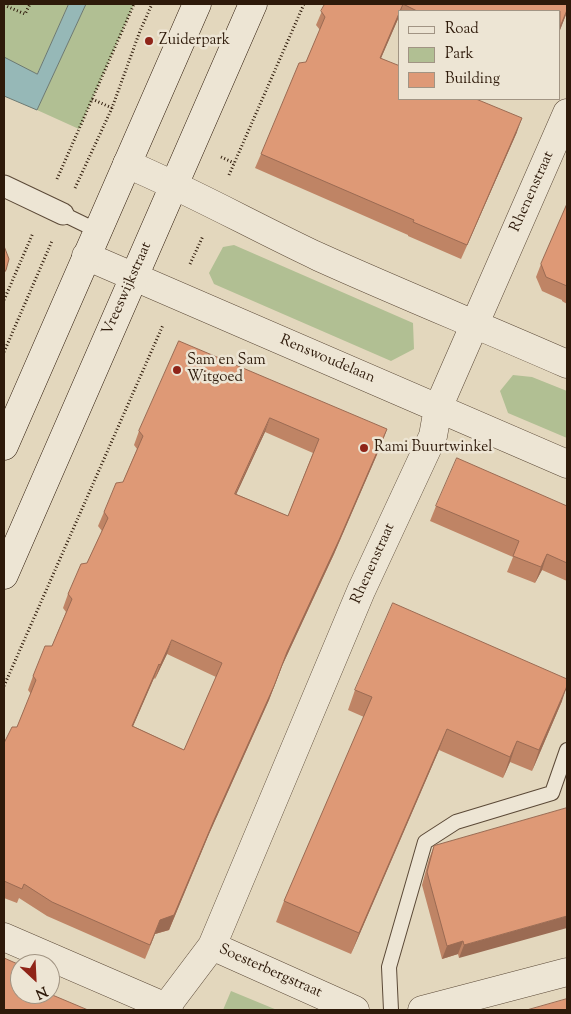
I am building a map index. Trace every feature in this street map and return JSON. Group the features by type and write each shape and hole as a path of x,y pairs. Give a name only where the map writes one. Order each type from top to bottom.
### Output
{"street":[{"path":"4,446 197,4"},
{"name":"Vreeswijkstraat","path":"4,575 89,376 253,4"},
{"name":"Rhenenstraat","path":"168,1008 212,946 361,591 433,436 438,408 567,113"},
{"path":"127,164 175,184 320,257 567,364"},
{"path":"4,186 54,210"},
{"name":"Renswoudelaan","path":"86,256 567,464"},
{"path":"4,937 168,1008"},
{"name":"Soesterbergstraat","path":"212,946 355,1010"},
{"path":"422,1010 567,972"}],"lane":[{"path":"54,210 98,231"},
{"path":"392,1010 389,967 425,842 456,822 552,794 567,750"}],"path":[{"path":"4,5 25,14 30,4"},
{"path":"4,352 54,210 134,4"},
{"path":"4,300 112,108 140,31 152,4"},
{"path":"4,686 304,4"}],"green space":[{"path":"4,4 69,4 37,74 4,59"},
{"path":"86,4 134,4 79,129 37,110"},
{"path":"234,245 413,323 414,349 391,361 214,284 209,273 223,247"},
{"path":"513,375 532,377 567,391 567,438 508,413 500,391"},
{"path":"231,991 277,1010 223,1010"}],"water":[{"path":"69,4 86,4 37,110 4,96 4,57 37,74"}],"building":[{"path":"325,4 403,4 400,10 398,10 398,16 380,58 398,65 398,100 478,100 522,118 467,245 261,154 299,63 306,62 325,17 321,11"},
{"path":"403,4 567,4 567,10 561,25 561,10 415,10"},
{"path":"567,204 567,286 546,277 541,264"},
{"path":"4,246 9,259 4,273"},
{"path":"179,341 387,429 339,540 287,652 174,915 160,920 150,945 52,902 24,884 22,889 4,881 4,743 12,727 17,727 36,680 33,676 45,646 52,646 72,599 68,594 81,564 87,563 108,518 104,512 116,483 123,482 143,436 139,431","holes":["270,418 319,439 288,516 235,494","172,640 222,663 184,750 132,726 159,664"]},
{"path":"457,458 567,506 567,563 547,554 541,567 513,556 519,541 436,506"},
{"path":"393,603 567,679 567,686 539,750 517,741 510,757 447,729 359,933 284,901 372,697 355,690"},
{"path":"567,808 567,916 464,945 463,941 447,946 427,872 434,846"},
{"path":"4,958 10,961 10,1004 60,1004 60,998 88,1010 4,1010"},
{"path":"567,999 567,1010 527,1010"}],"place":[{"name":"Zuiderpark","path":"149,41"},
{"name":"Sam en Sam Witgoed","path":"177,370"},
{"name":"Rami Buurtwinkel","path":"364,448"}]}
